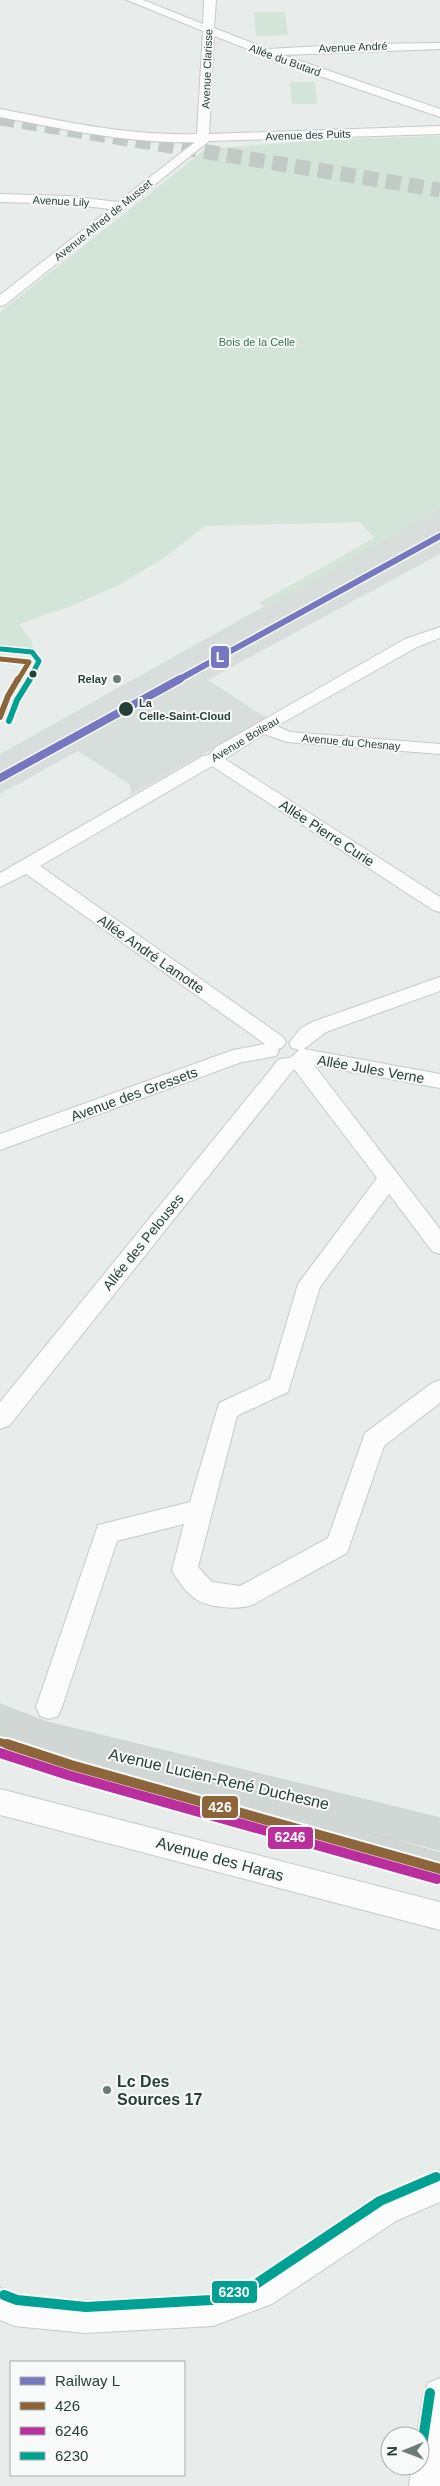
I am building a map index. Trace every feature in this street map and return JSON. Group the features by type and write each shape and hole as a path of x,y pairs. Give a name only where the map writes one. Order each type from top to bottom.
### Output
{"main road":[{"name":"Avenue Lucien-René Duchesne","path":"0,1719 47,1737 440,1834"},
{"name":"Avenue Lucien-René Duchesne","path":"0,1742 89,1771 440,1869"}],"street":[{"name":"Allée du Butard","path":"133,0 267,53 440,113"},
{"name":"Avenue Clarisse","path":"204,138 210,0"},
{"name":"Avenue André","path":"267,53 276,50 360,46 440,46"},
{"name":"Avenue des Puits","path":"0,108 101,127 176,138"},
{"name":"Avenue des Puits","path":"0,113 125,136 176,138 440,130"},
{"name":"Avenue Alfred de Musset","path":"0,302 122,206 148,183 201,143 204,138"},
{"name":"Avenue Lily","path":"0,198 68,200 122,206"},
{"name":"Avenue Boileau","path":"0,881 201,764 215,759 222,751 411,643 440,632"},
{"name":"Avenue du Chesnay","path":"264,727 286,737 440,749"},
{"name":"Allée Pierre Curie","path":"215,759 221,765 440,906"},
{"name":"Allée André Lamotte","path":"26,865 289,1053"},
{"path":"440,984 319,1027 307,1034 289,1053 440,1245"},
{"name":"Allée Jules Verne","path":"289,1053 440,1081"},
{"name":"Avenue des Gressets","path":"0,1142 240,1055 289,1053"},
{"name":"Allée des Pelouses","path":"0,1419 289,1053"},
{"path":"388,1179 309,1284 280,1385 227,1410 185,1570 205,1592 243,1597 338,1545 374,1440 440,1390"},
{"path":"49,1706 107,1533 200,1510"},
{"name":"Avenue des Haras","path":"0,1802 440,1916"},
{"path":"0,2304 14,2310 86,2317 213,2310 261,2293 385,2210 440,2186"},
{"path":"426,2486 440,2395"}],"shaded area":[{"path":"440,508 440,554 208,680 267,718 131,795 130,785 78,751 0,794 0,754"}],"green space":[{"path":"254,12 285,12 288,35 256,36"},
{"path":"290,82 315,82 317,104 292,104"},
{"name":"Bois de la Celle","path":"440,136 440,508 266,607 259,603 374,538 360,522 205,526 161,560 115,587 71,606 19,624 32,641 33,651 0,645 0,312 206,149 322,140"}],"tunnel":[{"path":"0,118 440,190"}],"rail line":[{"name":"L","path":"0,778 440,536"}],"transit line":[{"name":"6230","path":"1,649 32,652 39,661 38,666 17,700 9,721"},
{"name":"426","path":"0,659 29,662 8,696 0,717"},
{"name":"426","path":"0,1742 71,1765 440,1869"},
{"name":"6246","path":"0,1753 68,1775 437,1879"},
{"name":"6230","path":"4,2295 17,2300 86,2307 211,2300 256,2284 380,2201 436,2177"},
{"name":"6230","path":"425,2426 430,2393"}],"place":[{"name":"Relay","path":"117,679"},
{"name":"La Celle-Saint-Cloud","path":"126,709"},
{"name":"Lc Des Sources 17","path":"107,2090"}]}
